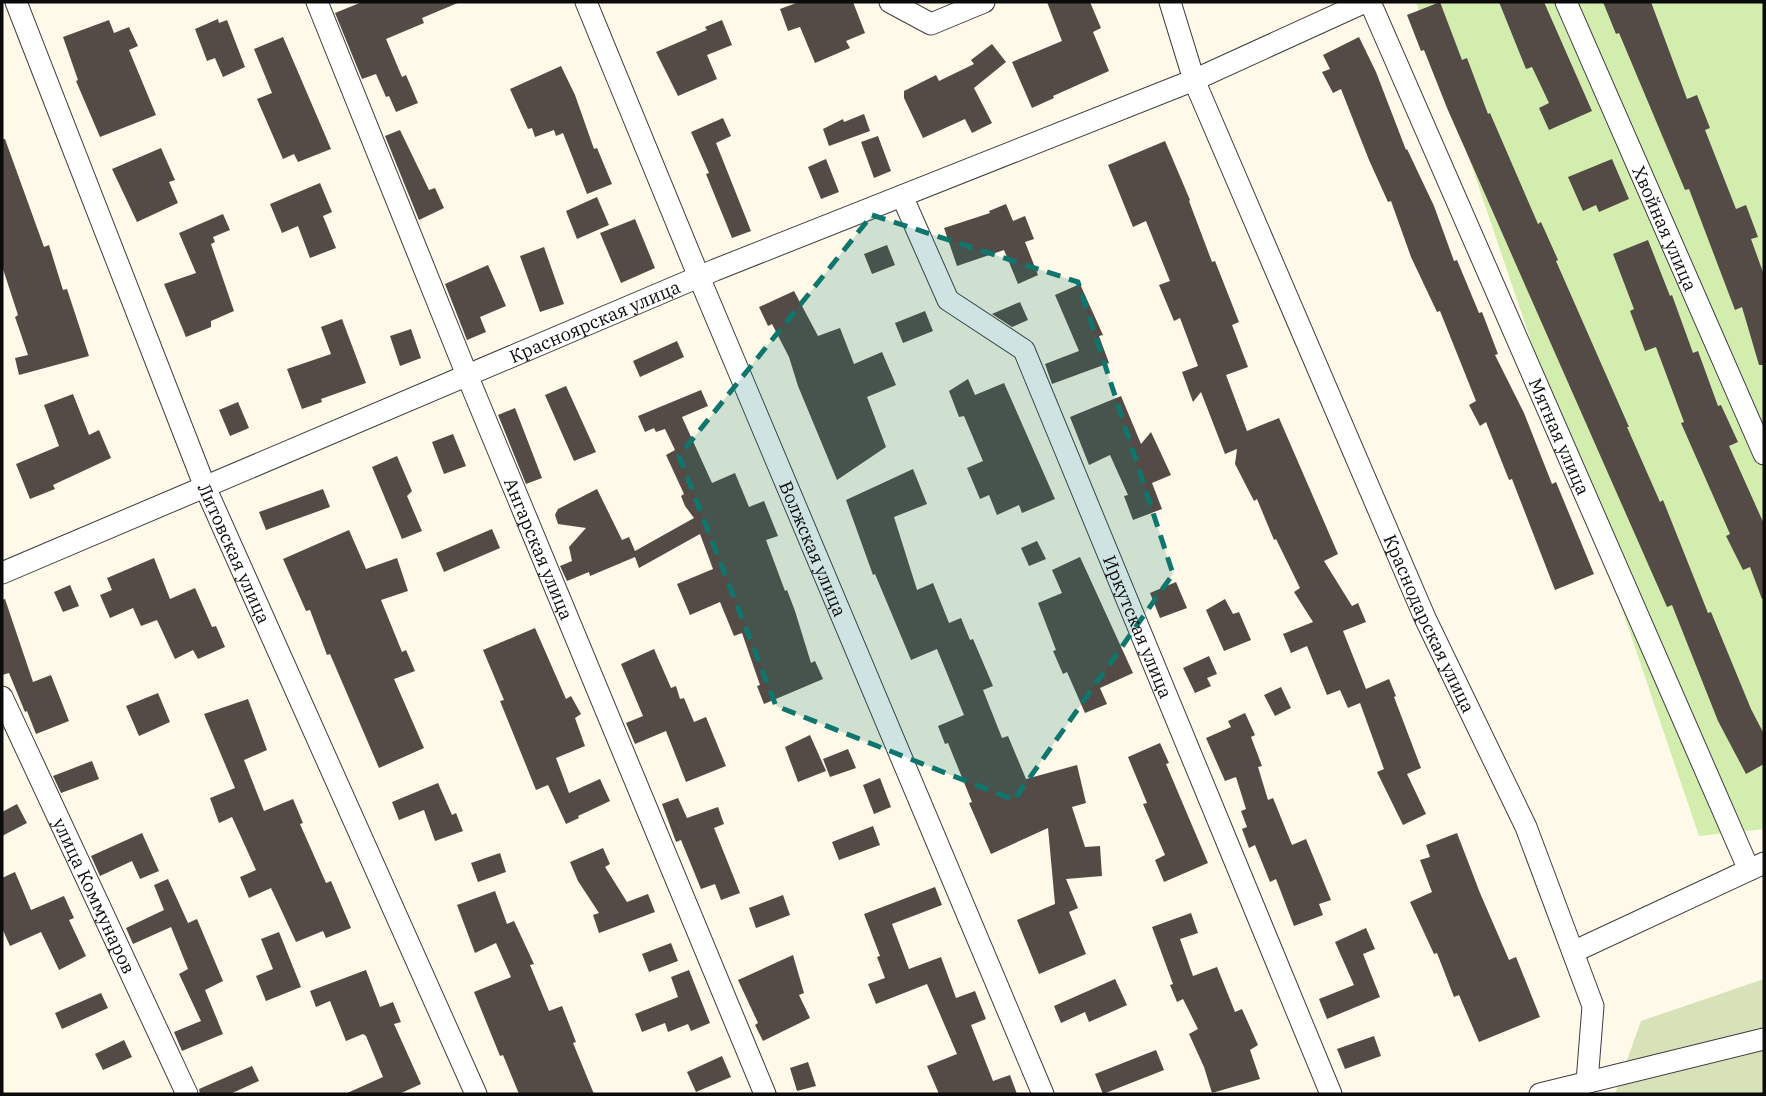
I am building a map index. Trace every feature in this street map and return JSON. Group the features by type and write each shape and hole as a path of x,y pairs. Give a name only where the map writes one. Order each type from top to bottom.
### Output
{"street":[{"name":"Литовская улица","path":"16,2 205,486 476,1094"},
{"name":"Ангарская улица","path":"317,2 467,375 765,1094"},
{"name":"Волжская улица","path":"586,2 1043,1094"},
{"path":"890,2 931,24 984,2"},
{"name":"Краснодарская улица","path":"1170,2 1194,80 1424,618 1526,827 1593,1006 1587,1082"},
{"name":"Красноярская улица","path":"2,573 699,277 1194,80 1365,2"},
{"name":"Мятная улица","path":"1370,2 1757,866"},
{"name":"Хвойная улица","path":"1566,2 1764,454"},
{"name":"Иркутская улица","path":"902,196 948,300 1024,350 1331,1094"},
{"name":"улица Коммунаров","path":"2,697 187,1094"},
{"path":"1573,952 1757,866"},
{"path":"1541,1094 1764,1040"}],"highlighted area":[{"path":"872,215 1078,282 1173,574 1014,800 776,706 679,456"}],"green space":[{"path":"1416,2 1764,2 1764,829 1699,836"},
{"path":"1764,979 1764,1094 1615,1094 1641,1021"}],"building":[{"path":"362,2 460,2 422,18 424,23 386,39 402,77 406,75 418,103 396,112 376,74 362,79 335,13"},
{"path":"799,2 853,2 865,33 846,41 850,48 815,63 800,27 788,31 780,9"},
{"path":"1047,2 1090,2 1101,28 1093,32 1109,71 1032,108 1012,62 1062,41"},
{"path":"1440,2 1462,60 1467,58 1488,114 1490,113 1538,224 1541,222 1558,260 1556,261 1627,427 1660,502 1663,500 1708,613 1711,612 1764,734 1764,764 1746,774 1718,721 1672,605 1667,607 1447,108 1424,50 1421,51 1407,15"},
{"path":"1499,2 1544,2 1592,111 1549,130 1539,108 1549,103 1532,67 1526,69"},
{"path":"1603,2 1651,2 1687,99 1697,95 1710,128 1705,130 1736,209 1746,205 1758,237 1751,239 1764,275 1764,365 1759,365 1742,307 1735,310 1689,189 1685,190 1619,33 1616,34"},
{"path":"218,19 219,23 227,20 245,67 223,77 215,58 207,61 195,29"},
{"path":"109,20 114,33 129,27 138,46 129,50 156,115 100,137 76,81 78,80 63,37"},
{"path":"722,20 732,45 707,55 717,79 678,96 656,52 707,30 705,27"},
{"path":"283,37 331,149 298,162 294,154 283,159 257,99 272,93 254,49"},
{"path":"1359,37 1376,72 1406,150 1434,206 1454,261 1457,260 1479,313 1482,312 1498,354 1495,355 1524,413 1552,484 1556,482 1594,574 1555,590 1512,479 1509,480 1486,422 1480,426 1469,405 1476,401 1440,311 1437,312 1411,257 1391,201 1388,202 1369,160 1341,89 1333,93 1322,72 1330,69 1323,55"},
{"path":"992,44 1006,62 974,88 992,123 972,133 965,119 923,138 904,98 904,91 936,75 939,81 974,64 971,60"},
{"path":"561,66 575,95 594,149 597,148 612,184 587,194 563,133 556,136 554,130 535,137 532,128 528,129 510,89"},
{"path":"864,114 870,131 829,146 823,129 843,119 844,122"},
{"path":"723,118 731,136 716,143 751,231 732,238 691,132"},
{"path":"400,130 429,190 435,188 444,208 419,220 385,136"},
{"path":"878,136 891,171 874,178 861,142"},
{"path":"2,139 5,139 44,247 49,245 63,290 67,289 89,356 19,375 15,358 28,355 2,266"},
{"path":"1165,141 1212,262 1215,261 1239,322 1232,325 1248,367 1226,375 1247,431 1279,418 1338,554 1324,561 1352,606 1358,603 1366,622 1343,631 1366,689 1389,679 1396,696 1394,697 1421,768 1407,774 1426,814 1403,825 1377,772 1384,769 1360,703 1348,708 1340,690 1327,695 1307,646 1291,653 1283,634 1313,622 1294,592 1300,588 1276,539 1274,540 1257,499 1254,501 1235,464 1237,449 1225,454 1201,392 1193,402 1182,372 1198,366 1180,318 1174,321 1159,285 1170,281 1146,221 1133,227 1108,165"},
{"path":"161,148 175,180 169,182 178,203 137,222 112,169"},
{"path":"826,159 839,192 821,199 808,167"},
{"path":"1612,159 1629,199 1599,212 1596,205 1583,211 1568,177"},
{"path":"320,183 332,212 323,216 336,248 310,258 298,226 282,233 270,204"},
{"path":"597,197 609,225 577,239 566,211"},
{"path":"1006,204 1013,221 1025,216 1034,239 1025,242 1038,275 1018,284 1004,250 957,266 944,228 990,213 989,211"},
{"path":"223,214 230,230 213,237 215,242 211,244 234,311 211,321 211,327 186,337 164,284 196,273 179,233"},
{"path":"635,219 655,268 621,283 600,233"},
{"path":"1648,240 1693,353 1698,351 1718,406 1721,405 1738,442 1729,446 1764,524 1764,599 1750,567 1743,570 1726,536 1730,534 1681,423 1684,422 1656,347 1645,351 1630,311 1634,309 1613,254"},
{"path":"887,245 895,265 872,274 864,254"},
{"path":"544,247 564,304 540,312 520,256"},
{"path":"488,265 506,306 480,317 486,332 467,340 445,284"},
{"path":"1080,284 1103,335 1099,336 1109,363 1052,384 1045,364 1079,351 1055,295"},
{"path":"794,291 818,336 840,328 854,364 882,352 896,385 867,397 886,447 837,480 798,386 789,357 772,324 768,326 759,307"},
{"path":"1020,302 1028,320 1012,327 992,314"},
{"path":"925,311 933,331 903,343 895,323"},
{"path":"342,319 366,383 321,399 322,402 302,409 287,369 331,354 321,327"},
{"path":"411,329 421,358 400,366 390,336"},
{"path":"677,341 684,357 640,377 633,361"},
{"path":"968,379 975,395 1004,383 1055,499 1022,513 1019,505 997,515 989,495 980,499 967,468 983,461 964,416 959,417 949,391"},
{"path":"566,386 596,452 574,461 545,395"},
{"path":"701,390 708,406 682,417 712,483 735,473 749,507 764,501 778,536 766,540 795,611 811,663 815,661 823,679 764,704 742,633 734,636 720,602 690,615 677,584 713,569 700,534 639,568 635,557 590,576 589,572 567,581 560,566 572,561 569,547 586,528 558,524 555,515 558,509 597,489 622,540 629,537 635,551 694,518 685,506 681,496 684,494 666,455 675,450 665,429 656,432 654,428 645,432 638,416"},
{"path":"73,394 89,435 99,430 111,458 53,485 55,489 30,499 16,464 59,446 44,405"},
{"path":"1121,396 1141,444 1151,432 1171,475 1152,483 1162,509 1133,520 1124,496 1128,495 1110,455 1089,465 1070,417"},
{"path":"238,402 249,428 230,436 219,410"},
{"path":"515,408 542,478 526,484 498,415"},
{"path":"453,434 466,466 444,474 432,442"},
{"path":"397,456 412,491 407,496 422,531 402,539 372,467"},
{"path":"913,469 927,504 894,517 917,590 933,583 949,623 961,618 993,686 983,690 1002,738 1008,736 1026,779 1077,765 1086,803 1072,807 1085,847 1100,846 1102,876 1066,879 1078,908 1069,912 1086,954 1039,974 1017,920 1055,904 1048,828 991,854 948,743 945,744 938,726 964,715 937,649 911,660 875,574 873,575 846,500"},
{"path":"323,489 330,507 266,530 259,512"},
{"path":"492,529 500,548 444,572 436,553"},
{"path":"349,530 366,569 397,558 408,591 381,600 402,652 406,650 415,671 394,679 424,748 379,768 330,654 327,655 310,610 306,611 283,559"},
{"path":"1037,541 1046,559 1029,566 1021,548"},
{"path":"1080,557 1133,673 1100,688 1107,704 1085,713 1067,672 1063,674 1053,651 1056,650 1038,603 1062,593 1052,570"},
{"path":"154,558 170,599 195,588 212,627 216,626 225,647 198,659 193,650 175,659 157,620 141,626 133,608 110,618 100,595 112,590 107,578"},
{"path":"1176,582 1187,608 1160,618 1150,593"},
{"path":"70,585 79,606 63,612 54,592"},
{"path":"5,599 33,682 51,675 69,721 36,734 9,673 2,675 2,600"},
{"path":"1225,599 1233,614 1239,612 1251,640 1224,651 1206,610"},
{"path":"535,628 566,699 571,696 581,714 575,718 585,746 556,758 569,793 600,779 610,801 566,824 548,785 536,790 500,701 504,700 483,650"},
{"path":"654,649 671,688 676,686 680,699 684,698 694,722 706,717 726,766 686,782 666,731 635,744 626,723 643,716 621,664"},
{"path":"1209,656 1217,674 1207,678 1211,686 1195,693 1183,668"},
{"path":"1281,687 1291,708 1275,716 1264,695"},
{"path":"158,693 170,722 139,736 126,706"},
{"path":"248,699 267,750 244,760 264,811 293,799 303,823 300,824 326,883 331,881 351,928 326,938 323,931 296,942 271,888 249,898 240,877 256,870 232,817 219,823 210,798 235,788 204,714"},
{"path":"1245,713 1255,735 1251,737 1262,766 1258,767 1268,800 1273,798 1292,845 1306,839 1331,900 1319,904 1323,915 1294,926 1276,879 1270,882 1255,845 1249,848 1242,829 1247,827 1241,811 1246,809 1236,777 1225,781 1206,738 1231,727 1228,721"},
{"path":"810,735 826,771 798,782 785,747"},
{"path":"1160,743 1169,763 1166,764 1208,863 1164,882 1155,860 1165,855 1143,804 1147,803 1128,757"},
{"path":"848,749 856,768 830,777 823,759"},
{"path":"92,761 99,779 61,793 53,776"},
{"path":"880,778 891,807 874,814 863,785"},
{"path":"438,783 452,815 456,813 463,831 435,841 424,810 399,820 392,802"},
{"path":"678,798 687,818 718,807 724,824 714,828 740,893 721,900 715,884 701,889 681,840 676,842 662,804"},
{"path":"17,804 27,823 2,836 2,812"},
{"path":"873,826 880,845 839,860 832,842"},
{"path":"142,833 159,871 140,879 132,861 100,876 91,856"},
{"path":"1457,833 1509,960 1516,957 1540,1017 1479,1042 1459,995 1454,997 1437,953 1434,954 1410,902 1432,892 1420,860 1430,857 1426,845"},
{"path":"603,848 610,864 605,867 627,902 648,894 655,912 599,933 593,915 599,913 578,881 570,862"},
{"path":"500,853 506,872 478,882 471,863"},
{"path":"15,872 31,910 64,896 74,918 69,920 86,956 59,970 41,932 10,946 2,928 2,878"},
{"path":"168,879 188,923 197,919 223,981 205,990 223,1034 182,1051 174,1032 201,1021 179,974 188,969 171,927 133,944 126,928 164,910 154,885"},
{"path":"935,887 942,905 892,924 909,969 941,957 956,998 975,991 986,1019 971,1025 993,1081 1010,1075 1017,1094 939,1094 927,1066 957,1054 927,984 876,1004 868,984 885,978 877,957 880,956 864,914"},
{"path":"495,891 507,924 514,921 534,964 530,965 549,1011 562,1006 576,1042 573,1043 594,1094 519,1094 503,1055 500,1056 474,992 511,977 496,943 475,953 457,905"},
{"path":"783,895 790,915 756,928 749,908"},
{"path":"1191,913 1198,933 1180,939 1193,976 1217,967 1235,1012 1242,1009 1258,1045 1250,1050 1260,1079 1212,1093 1189,1034 1198,1029 1183,999 1177,1002 1152,927"},
{"path":"1366,928 1375,949 1363,954 1380,997 1327,1019 1319,999 1354,985 1335,942"},
{"path":"279,932 301,987 266,1001 256,976 273,969 261,939"},
{"path":"671,943 678,961 649,972 642,954"},
{"path":"793,955 804,993 799,995 810,1018 763,1041 755,1025 758,1023 738,980"},
{"path":"366,970 380,1007 393,1002 401,1022 394,1024 421,1084 399,1094 345,1094 383,1077 366,1036 363,1034 346,1041 330,1001 316,1007 310,991"},
{"path":"689,970 710,1023 691,1031 688,1024 668,1032 665,1023 642,1032 635,1014 678,997 671,977"},
{"path":"1115,979 1127,1005 1089,1022 1085,1012 1061,1023 1054,1006"},
{"path":"101,993 108,1008 62,1029 55,1013"},
{"path":"1374,1036 1381,1056 1345,1069 1337,1049"},
{"path":"124,1040 132,1057 103,1070 95,1054"},
{"path":"1156,1050 1164,1070 1103,1094 1095,1074"},
{"path":"722,1056 731,1077 696,1092 687,1072"},
{"path":"808,1062 816,1086 797,1091 790,1068"},
{"path":"252,1066 259,1081 230,1094 200,1094 199,1089"}]}
